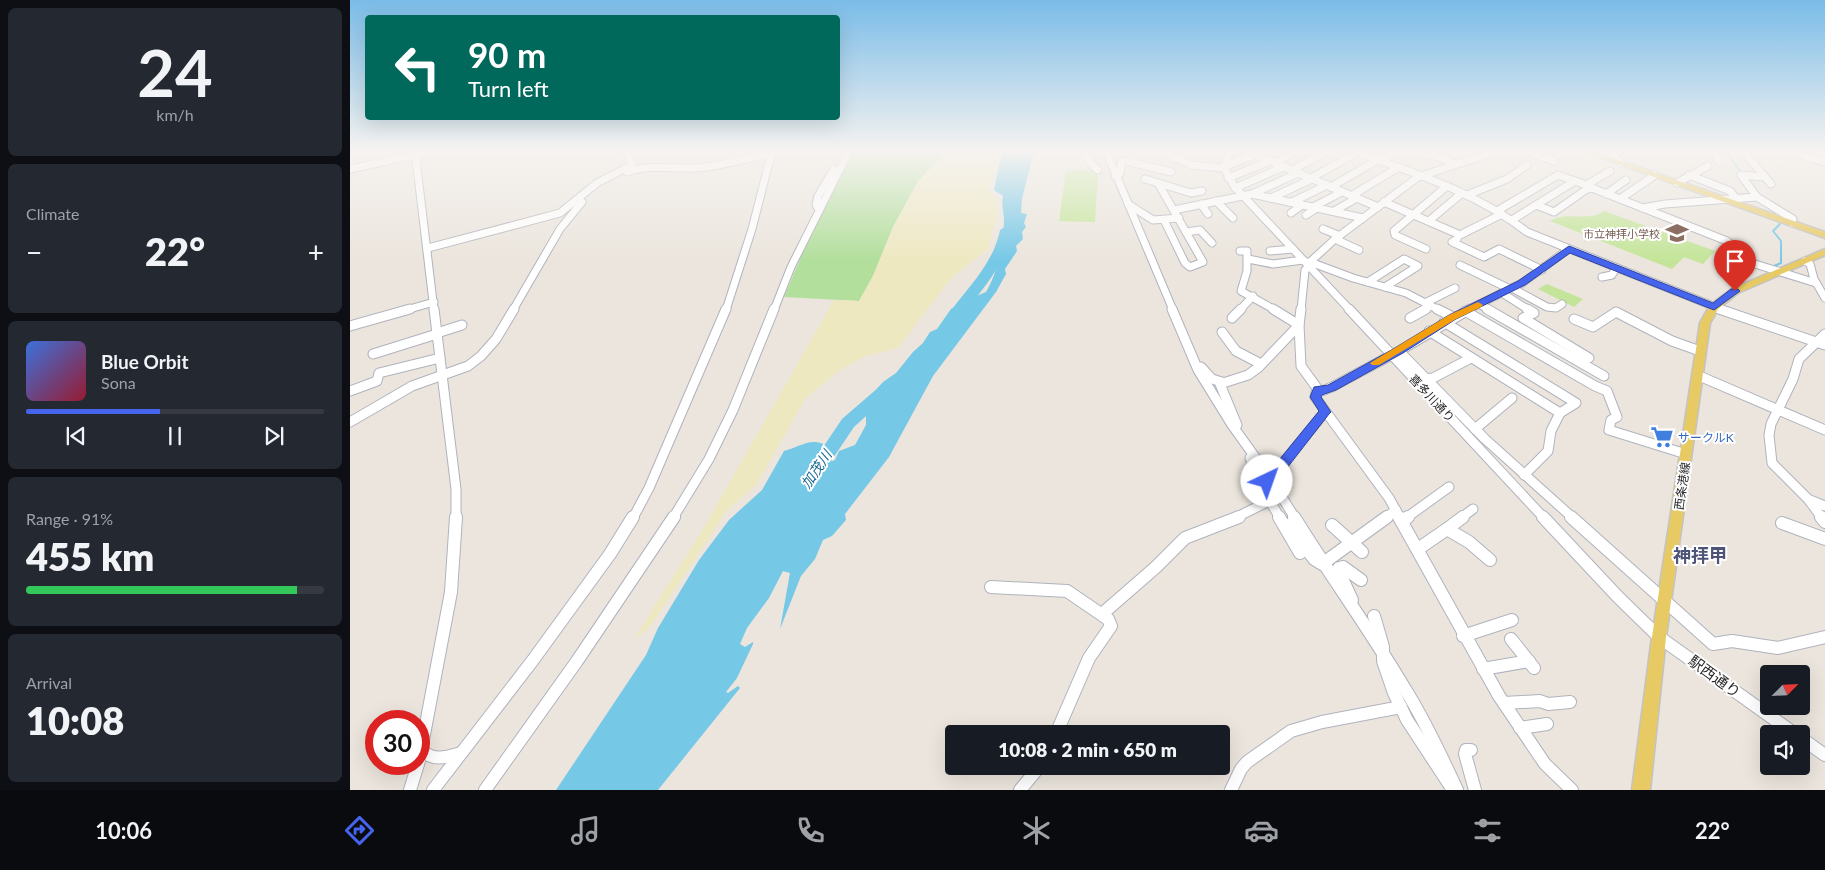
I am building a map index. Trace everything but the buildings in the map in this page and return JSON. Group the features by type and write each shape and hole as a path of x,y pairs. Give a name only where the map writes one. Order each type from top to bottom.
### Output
{"main road":[{"path":"1691,188 1825,235"},
{"name":"西条港線","path":"1641,790 1659,636 1705,323 1714,307 1735,291 1825,252"}],"street":[{"path":"420,188 456,489 456,536 451,592 427,710"},
{"path":"560,213 591,188"},
{"path":"428,248 560,213 582,202 603,188"},
{"path":"433,790 610,554 649,488 731,295 752,229 761,188"},
{"path":"819,210 816,205 823,188"},
{"path":"484,790 577,660 670,523 709,459 734,410 791,267 830,188"},
{"path":"1121,188 1194,360 1212,394 1270,478 1322,564 1383,653 1433,738 1455,790"},
{"path":"1161,188 1203,262 1190,267 1185,263 1164,220"},
{"path":"1175,188 1192,193 1200,189 1233,218"},
{"path":"1236,188 1248,195 1293,249 1421,380 1713,644 1732,641 1778,648 1825,637"},
{"path":"1174,210 1248,195 1263,188"},
{"path":"1271,198 1291,188"},
{"path":"1292,202 1325,188"},
{"path":"1333,188 1378,207"},
{"path":"1334,212 1367,188"},
{"path":"1318,390 1301,366 1299,325 1307,263 1403,188"},
{"path":"1426,249 1393,233 1413,213 1445,188"},
{"path":"1451,188 1500,213 1527,232 1714,307 1820,343"},
{"path":"1430,220 1465,194 1482,188"},
{"path":"1384,202 1430,220 1460,235 1500,213 1537,188"},
{"path":"1512,220 1564,188"},
{"path":"1536,205 1554,212 1589,188"},
{"path":"1593,188 1727,241 1732,244 1729,250 1731,253 1786,276 1816,283"},
{"path":"1606,194 1615,188"},
{"path":"1620,199 1636,188"},
{"path":"1722,188 1730,191 1736,198"},
{"path":"1750,188 1757,197 1793,219 1792,223"},
{"path":"1306,215 1342,192"},
{"path":"1248,195 1292,202 1363,218"},
{"path":"1642,208 1665,204 1757,197"},
{"path":"350,422 412,386 468,366 481,356 496,339 560,228 582,202"},
{"path":"1128,204 1134,206 1149,219 1164,220 1178,218"},
{"path":"1201,204 1208,214"},
{"path":"1291,213 1302,205"},
{"path":"1323,229 1359,250"},
{"path":"1186,232 1200,230 1208,236 1212,243"},
{"path":"1458,239 1452,242 1487,258 1498,250 1542,270"},
{"path":"1270,251 1293,249"},
{"path":"1318,390 1322,391 1332,387 1453,317 1508,290 1542,270 1569,249"},
{"path":"1240,251 1247,252 1248,258 1241,291 1253,296 1299,325"},
{"path":"1248,258 1273,264 1307,263 1406,292 1453,317"},
{"path":"1368,282 1404,259 1418,266 1385,286"},
{"path":"1805,261 1810,264 1816,283 1825,298"},
{"path":"1460,265 1508,290 1547,307 1556,308 1562,304"},
{"path":"1602,277 1612,275 1616,268"},
{"path":"1410,318 1428,304 1455,288"},
{"path":"1508,290 1534,313 1523,318 1590,358"},
{"path":"1232,318 1253,296"},
{"path":"350,326 434,302"},
{"path":"1480,304 1604,376"},
{"path":"1465,311 1595,386 1607,391 1617,417 1611,420 1610,430 1686,454"},
{"path":"1574,319 1593,327 1616,312 1672,341 1700,351"},
{"path":"1444,322 1576,403 1560,413 1553,423 1548,440 1548,451 1524,475"},
{"path":"373,354 462,325"},
{"path":"1194,360 1212,379 1222,382 1248,375 1299,325"},
{"path":"1222,332 1236,351 1261,364"},
{"path":"1429,332 1560,413"},
{"path":"1825,334 1820,343 1799,359 1793,379 1770,429 1772,462 1787,480 1808,499 1825,522"},
{"path":"350,391 377,381 379,373 440,358"},
{"path":"1421,380 1433,378 1471,358"},
{"path":"1697,375 1825,430"},
{"name":"喜多川通り","path":"1421,380 1618,597 1659,636"},
{"path":"1222,382 1221,388 1269,501 1300,553"},
{"path":"1318,390 1315,397 1363,460 1396,510 1464,636 1504,704 1545,764 1572,790"},
{"path":"1475,429 1512,398"},
{"path":"1322,564 1319,564 1314,559 1269,501 1267,481 1276,473 1325,412"},
{"path":"1402,521 1450,487"},
{"path":"1808,499 1825,506"},
{"path":"1102,614 1156,568 1185,538 1243,515 1269,501"},
{"path":"1322,564 1396,510"},
{"path":"1418,549 1474,510"},
{"path":"1782,523 1825,539"},
{"path":"1332,525 1362,552"},
{"path":"1447,529 1468,542 1490,560"},
{"path":"1351,608 1352,602 1339,568 1343,567 1361,580"},
{"path":"991,587 1067,590 1108,619 1111,626 1089,658 1060,725"},
{"path":"1374,616 1383,647 1383,661 1401,707 1442,776 1455,790"},
{"path":"1464,636 1512,620"},
{"name":"駅西通り","path":"1659,636 1783,725"},
{"path":"1483,669 1531,665 1511,640"},
{"path":"1504,704 1540,701 1548,704 1570,702"},
{"path":"1231,790 1236,777 1247,762 1291,732 1322,722 1401,707"},
{"path":"1520,728 1547,724"},
{"path":"1810,744 1825,755"},
{"path":"1471,750 1466,750 1465,754 1475,790"},
{"path":"430,758 432,759 461,752"},
{"path":"410,790 415,775"},
{"path":"1020,790 1032,775"}],"green space":[{"path":"833,188 915,188 893,227 873,276 859,301 784,297 819,215"},
{"path":"1064,188 1097,188 1095,222 1059,221"},
{"path":"1604,211 1715,251 1703,264 1684,257 1672,269 1550,221 1563,216 1591,216"},
{"path":"1547,284 1583,299 1574,307 1538,289"}],"sand":[{"path":"914,188 990,188 989,190 998,201 996,220 988,249 952,277 898,348 865,356 837,372 805,399 757,484 726,512 649,628 634,639 703,529 834,300 859,301 873,276 893,227"}],"water":[{"path":"994,188 1025,188 1021,213 1027,214 1024,223 1026,227 1022,232 1023,239 1016,246 1017,251 1005,269 1006,274 996,292 933,376 889,457 845,514 846,520 832,536 823,540 815,559 801,576 780,629 790,573 783,571 769,598 747,628 740,644 745,647 753,642 737,678 726,692 728,693 738,686 740,688 658,790 556,790 646,655 658,628 699,560 729,520 762,490 784,451 808,443 818,442 823,444 820,452 824,452 819,459 827,463 835,460 839,451 855,445 866,425 866,415 874,392 883,382 896,373 923,343 930,332 937,329 951,309 986,292 1000,257 1003,238 1003,196 994,190"}],"waterway":[{"path":"1772,267 1781,263 1781,241 1773,231 1780,224 1776,210"},
{"name":"加茂川","path":"954,316 993,263 1000,251 1006,230"},
{"name":"加茂川","path":"811,478 848,423 884,391"}],"slow traffic":[{"path":"1376,363 1453,317 1478,305"}],"place":[{"name":"市立神拝小学校","path":"1677,233"},
{"name":"サークルK","path":"1662,437"}],"district":[{"name":"神拝甲","path":"1700,555"}],"route":[{"path":"1267,481 1276,473 1325,412 1315,397 1318,390 1322,391 1332,387 1399,351 1453,317 1522,283 1546,268 1569,249 1714,307 1735,291"}]}
